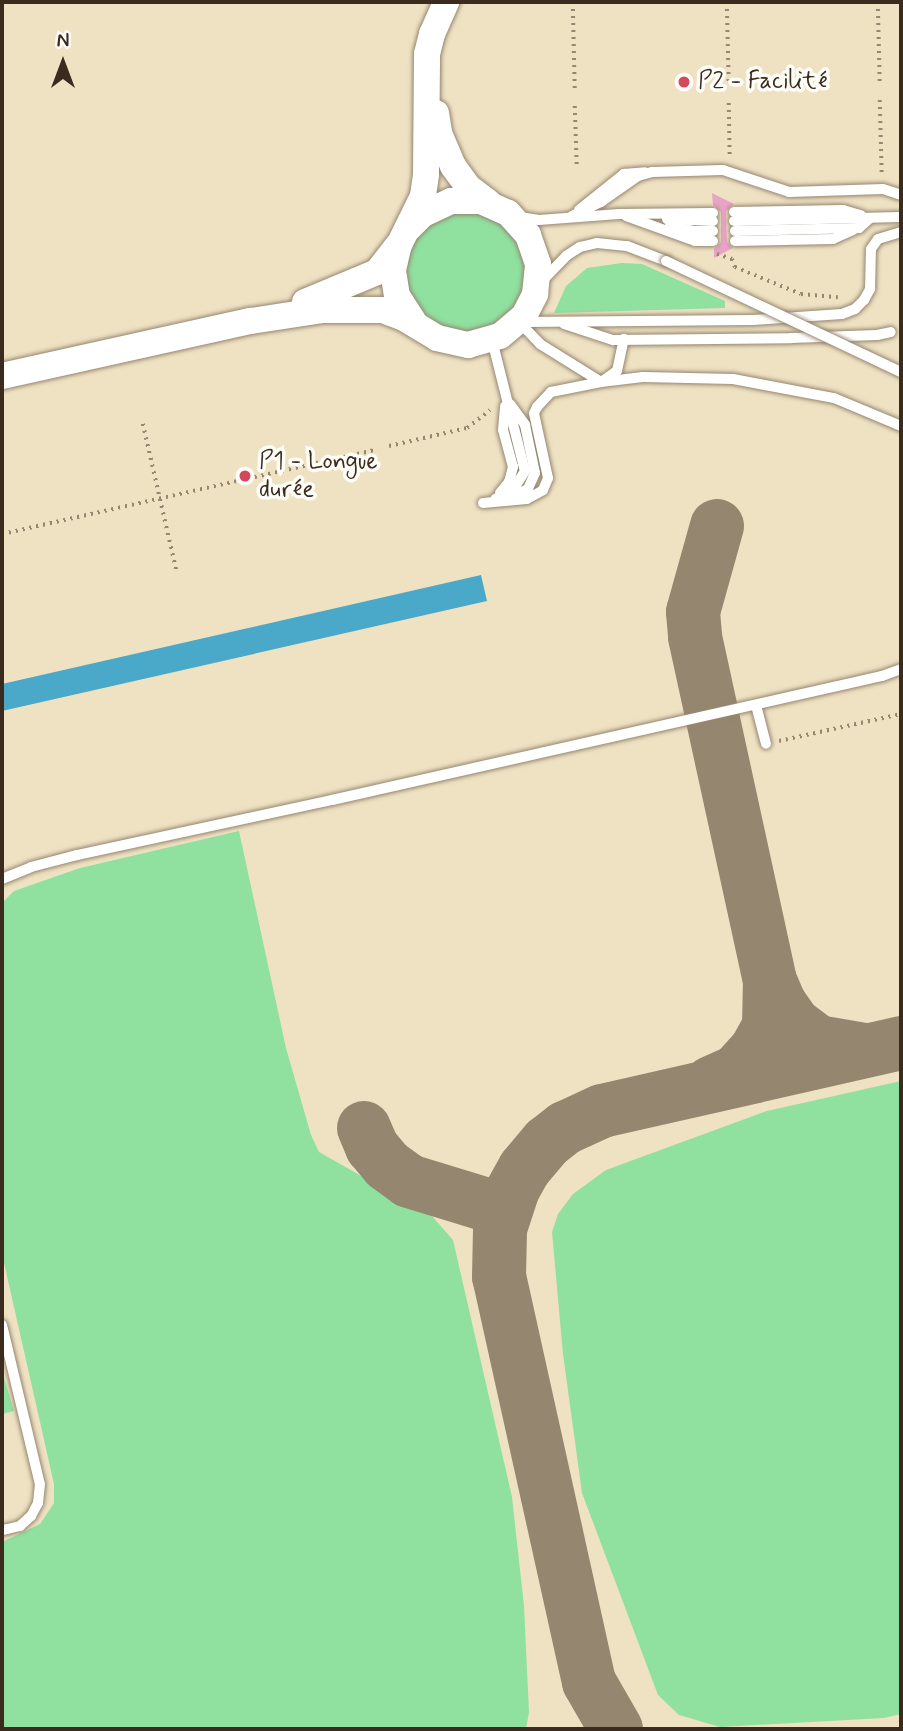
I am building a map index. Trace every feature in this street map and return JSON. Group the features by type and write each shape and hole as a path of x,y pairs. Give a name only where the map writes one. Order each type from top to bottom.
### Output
{"street":[{"path":"446,2 432,34 427,54 426,174 423,196 404,236 393,271 395,288 405,312 416,325 429,335 452,344 468,345 492,340 519,322 535,294 539,274 533,244 523,227 468,187 453,166 439,133 436,112 440,50 446,30 461,2"},
{"path":"251,321 361,281 383,266 423,214 441,204 471,200 499,209"},
{"path":"2,376 251,321 350,308 383,310 416,325"}],"lane":[{"path":"572,216 601,202 638,176 652,172 723,170 789,192 883,189 901,195"},
{"path":"499,209 539,220 619,214 713,226 695,241 619,214"},
{"path":"870,218 859,228 833,239 735,226 870,218 901,218"},
{"path":"519,322 765,319 842,314 855,309 870,289 871,249 878,239 901,232"},
{"path":"535,294 552,268 589,244 628,246 666,261 901,372"},
{"path":"519,322 540,344 601,382"},
{"path":"558,322 598,337 624,340 791,338 877,335 891,332"},
{"path":"483,503 500,493 512,474 503,430 505,397 492,340"},
{"path":"601,382 617,371 624,340"},
{"path":"483,503 527,499 543,490 547,484 548,471 534,413 541,400 551,392 601,382 688,376 733,379 834,398 901,426"},
{"path":"483,503 522,493 535,473 526,425 505,397"},
{"path":"2,879 77,855 756,705 882,676 901,669"},
{"path":"756,705 766,744"},
{"path":"2,1325 40,1485 38,1503 31,1516 20,1526 2,1530"}],"path":[{"path":"573,2 575,90"},
{"path":"727,2 729,86"},
{"path":"878,2 880,83"},
{"path":"880,100 882,181"},
{"path":"729,103 730,161"},
{"path":"575,106 577,166"},
{"path":"710,252 732,259 735,267 801,294 864,300"},
{"path":"388,446 467,428 494,406"},
{"path":"143,424 177,573"},
{"path":"2,534 374,450"},
{"path":"766,744 901,714"}],"green space":[{"path":"466,212 489,217 508,230 521,249 526,272 521,295 508,314 489,327 466,332 443,327 424,314 411,295 406,272 411,249 424,230 443,217"},
{"path":"622,263 642,264 725,301 725,308 554,313 566,286 587,268"},
{"path":"239,831 286,1048 311,1135 319,1152 432,1216 453,1240 512,1497 524,1606 529,1712 526,1729 2,1729 2,1542 40,1524 54,1503 54,1484 2,1254 2,903 14,891 80,868"},
{"path":"901,1081 901,1714 884,1718 720,1727 679,1715 658,1695 582,1493 563,1354 552,1232 558,1214 573,1194 606,1170 767,1111"},
{"path":"2,1371 14,1411 2,1414"}],"water":[{"path":"481,575 487,601 2,711 2,684"}],"building":[{"path":"712,193 734,204 726,211 727,242 733,248 714,258 714,249 721,242 721,212 713,205"}],"taxiway":[{"path":"717,526 693,612 695,637 770,981"},
{"path":"711,1083 736,1072 756,1050 769,1027 770,981 780,1004 794,1024 818,1042 865,1050"},
{"path":"616,1729 589,1682 499,1277 500,1229 512,1191 525,1168 547,1142 565,1128 602,1111 901,1043"},
{"path":"364,1128 372,1147 387,1165 409,1181 504,1210"}],"place":[{"name":"P2 - Facilité","path":"684,82"},
{"name":"P1 - Longue durée","path":"245,476"}]}
